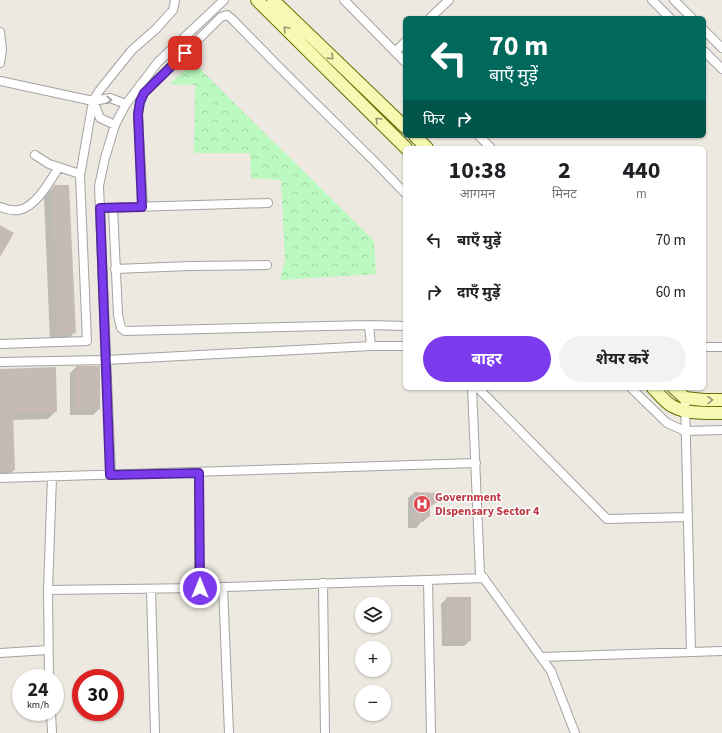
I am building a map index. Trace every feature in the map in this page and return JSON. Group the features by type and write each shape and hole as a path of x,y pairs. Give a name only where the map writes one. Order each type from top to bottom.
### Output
{"street":[{"path":"0,344 87,341 80,174 93,101 99,91 132,50 156,29 173,10 176,0"},
{"path":"110,475 99,186 105,158 115,125 126,104 158,62 224,0"},
{"path":"257,0 404,146"},
{"path":"273,0 403,125"},
{"path":"344,0 403,60"},
{"path":"432,16 449,0"},
{"path":"652,0 668,16"},
{"path":"674,0 690,16"},
{"path":"142,207 138,114 140,102 144,93 221,17 227,15 232,18 403,191"},
{"path":"0,32 2,50 0,63"},
{"path":"706,32 722,48"},
{"path":"395,52 403,44"},
{"path":"706,53 722,69"},
{"path":"0,81 93,101 110,98 126,104"},
{"path":"93,101 100,118 115,125"},
{"path":"417,138 425,146"},
{"path":"481,138 489,146"},
{"path":"35,155 50,164 80,174"},
{"path":"0,207 18,210 30,205 40,195 59,167"},
{"path":"100,208 268,203"},
{"path":"113,208 118,315 121,328 125,331 369,325 403,326"},
{"path":"115,269 267,265"},
{"path":"369,325 370,346"},
{"path":"0,362 106,360 370,346 403,346"},
{"path":"706,347 722,346"},
{"path":"472,390 480,573 551,671 575,733"},
{"path":"480,390 607,519 688,517"},
{"path":"633,390 667,422 686,431 722,430"},
{"path":"655,390 671,405 685,411 722,413"},
{"path":"676,390 685,398 722,400"},
{"path":"685,398 691,652"},
{"path":"0,478 199,473 476,463"},
{"path":"199,473 200,588"},
{"path":"49,669 48,590 52,477"},
{"path":"48,590 200,588 484,578"},
{"path":"428,580 431,733"},
{"path":"323,583 325,733"},
{"path":"223,587 229,733"},
{"path":"151,589 155,733"},
{"path":"0,653 48,650"},
{"path":"541,657 722,651"},
{"path":"51,721 52,733"}],"green space":[{"path":"193,62 374,241 376,274 280,280 285,261 281,180 251,178 250,153 194,153 195,85 170,84"}],"building":[{"path":"54,185 69,185 76,333 58,334 52,189"},
{"path":"0,225 14,233 0,257"},
{"path":"76,366 100,366 100,409 76,410"},
{"path":"56,367 57,412 13,413 15,470 0,471 0,369"},
{"path":"414,492 437,493 437,503 430,503 430,517 423,517 423,522 413,522"},
{"path":"446,597 471,597 471,641 447,641"}],"place":[{"name":"Government Dispensary Sector 4","path":"422,504"}],"route":[{"path":"185,53 144,93 140,102 138,114 142,207 100,208 110,475 199,473 200,588"}]}
